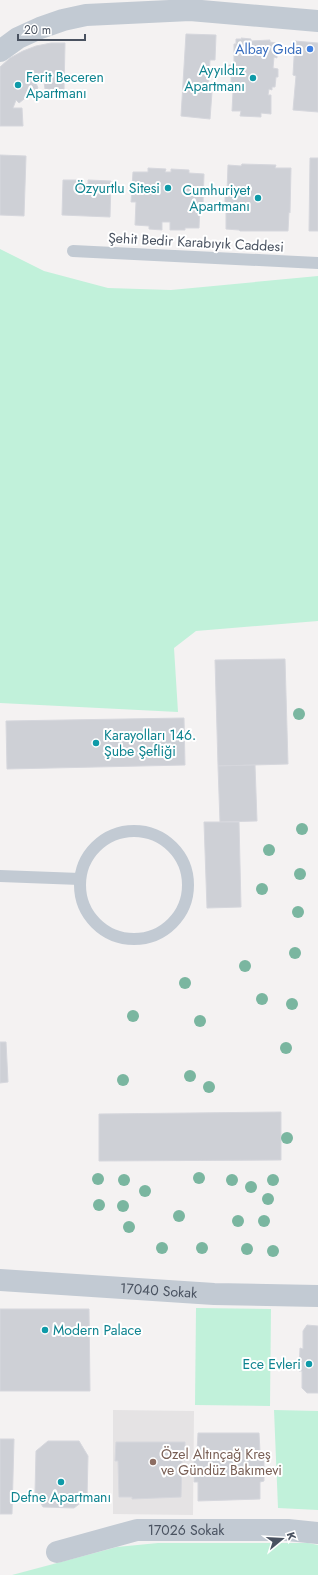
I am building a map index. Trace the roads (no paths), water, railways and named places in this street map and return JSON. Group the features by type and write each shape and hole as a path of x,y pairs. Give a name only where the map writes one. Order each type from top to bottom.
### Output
{"street":[{"path":"0,51 18,38 40,28 62,20 86,14 190,10 318,21"},
{"name":"17040 Sokak","path":"0,1280 214,1294 318,1296"},
{"name":"17026 Sokak","path":"57,1552 137,1530 288,1530 318,1533"}],"lane":[{"name":"Şehit Bedir Karabıyık Caddesi","path":"73,251 318,263"},
{"path":"128,831 147,832 164,840 177,852 186,868 188,886 185,904 172,923 164,930 148,938 131,939 114,936 99,927 88,913 81,898 80,879 85,862 96,847 101,843 111,836 128,831"},
{"path":"0,876 80,879"}],"place":[{"name":"Albay Gıda","path":"310,49"},
{"name":"Ayyıldız Apartmanı","path":"253,78"},
{"name":"Ferit Beceren Apartmanı","path":"18,85"},
{"name":"Özyurtlu Sitesi","path":"168,188"},
{"name":"Cumhuriyet Apartmanı","path":"258,198"},
{"name":"Karayolları 146. Şube Şefliği","path":"96,743"},
{"name":"Modern Palace","path":"45,1330"},
{"name":"Ece Evleri","path":"309,1364"},
{"name":"Özel Altınçağ Kreş ve Gündüz Bakımevi","path":"153,1462"},
{"name":"Defne Apartmanı","path":"61,1482"}]}
